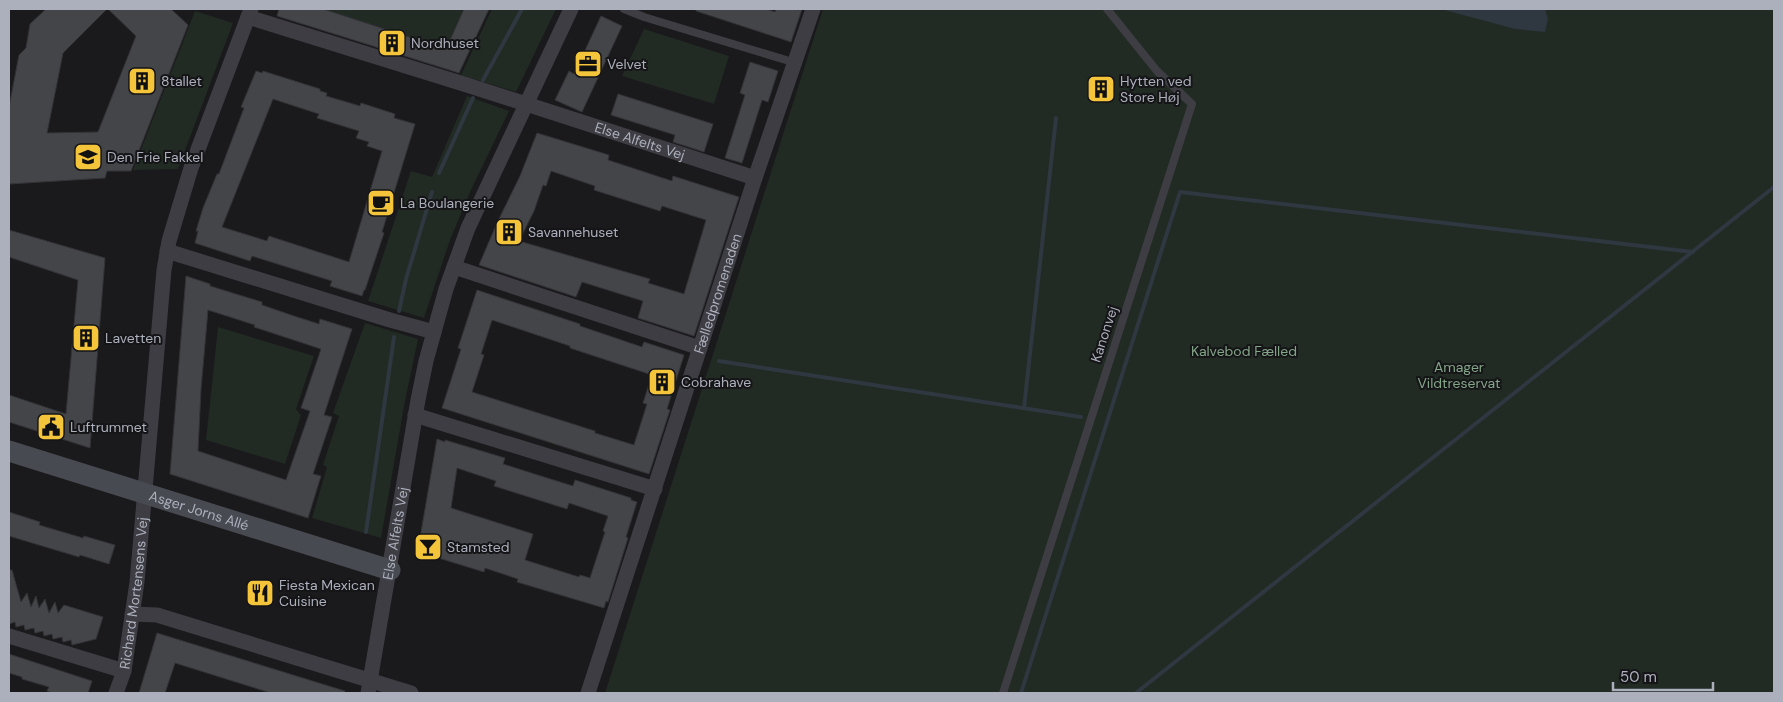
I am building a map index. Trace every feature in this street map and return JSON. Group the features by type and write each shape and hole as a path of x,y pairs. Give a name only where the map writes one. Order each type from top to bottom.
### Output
{"street":[{"name":"Else Alfelts Vej","path":"369,687 415,415 434,332 454,267 475,213 571,9"},
{"name":"Fælledpromenaden","path":"588,693 755,178 813,9"},
{"name":"Richard Mortensens Vej","path":"116,693 124,671 137,582 167,251 192,168 249,13 525,105"},
{"name":"Else Alfelts Vej","path":"525,105 755,178"},
{"path":"167,251 434,332"},
{"path":"454,267 700,348"},
{"path":"415,415 655,489"},
{"name":"Asger Jorns Allé","path":"9,450 390,570"},
{"path":"132,614 157,616 369,687 411,693"},
{"path":"9,636 124,671"}],"lane":[{"path":"624,9 644,17 796,63"},
{"name":"Kanonvej","path":"1003,693 1192,104 1157,71 1107,9"}],"green space":[{"path":"323,9 464,9 446,49"},
{"path":"492,9 556,9 516,92 461,75"},
{"name":"Kalvebod Fælled","path":"823,9 1774,9 1774,693 605,693"},
{"path":"195,11 233,23 178,169 133,170"},
{"path":"644,29 729,56 714,104 622,76"},
{"path":"467,96 509,111 471,190 450,240 424,318 368,301 411,171 432,177"},
{"path":"365,323 418,339 381,538 312,518 327,467 323,465 339,416 333,413"},
{"path":"218,327 314,356 296,409 301,415 285,464 206,440"}],"shaded area":[{"path":"1441,9 1545,9 1548,19 1545,32 1515,29"}],"building":[{"name":"8tallet","path":"46,9 107,9 63,53 47,133 98,132 136,36 108,9 171,9 188,25 131,171 107,171 105,178 9,184 9,107 19,55 26,48 30,24"},
{"name":"Nordhuset","path":"279,9 323,9 446,49 464,9 489,9 459,73 277,16"},
{"path":"696,9 767,9 775,12 776,9 802,9 791,42 696,11"},
{"path":"601,16 622,26 582,112 555,100 569,71 574,74"},
{"path":"750,62 778,71 768,102 762,100 742,163 725,158 745,95 740,93"},
{"path":"256,71 262,73 263,71 320,89 320,91 327,93 326,96 360,106 361,103 395,114 394,118 415,124 382,232 384,233 362,296 330,286 332,281 252,256 250,261 195,243 198,231 196,231 203,208 217,174 219,174 244,108 241,107","holes":["273,99 319,114 317,118 359,131 356,138 369,142 367,146 382,151 349,262 269,236 267,241 222,227"]},
{"name":"Hytten ved Store Høj","path":"1097,80 1105,80 1110,85 1108,96 1097,98 1092,93 1092,85"},
{"path":"618,94 713,124 704,152 673,142 675,135 611,115"},
{"name":"Savannehuset","path":"537,133 609,155 608,160 672,181 673,176 739,197 694,336 638,318 643,301 582,282 576,297 479,265 520,176","holes":["551,171 595,186 594,190 660,211 662,206 706,220 684,294 648,283 650,279 519,241 534,211 543,185 546,186"]},
{"name":"Lavetten","path":"9,230 105,258 90,448 9,422 9,395 66,414 78,280 9,257"},
{"path":"186,276 319,324 320,319 352,329 324,415 332,417 313,474 321,476 308,518 170,474","holes":["208,310 255,325 254,327 321,349 301,408 310,411 286,480 198,451"]},
{"name":"Cobrahave","path":"477,290 642,347 644,342 684,355 667,409 670,410 649,474 442,408 461,349 458,348","holes":["492,320 570,346 570,348 652,375 643,403 647,404 634,445 472,392 484,355 481,354"]},
{"path":"437,439 505,458 503,464 544,477 573,486 575,480 631,498 631,500 637,502 626,537 628,538 608,602 606,601 604,608 517,582 518,579 485,568 484,572 419,552 421,544 419,544","holes":["457,468 496,481 494,486 567,509 569,503 608,516 603,531 605,532 590,578 580,575 579,577 525,560 533,534 451,508"]},
{"path":"9,512 40,522 39,525 115,545 109,564 9,536"},
{"path":"9,570 12,570 21,602 27,593 31,607 36,596 39,608 45,599 49,613 55,602 58,613 64,605 103,617 96,639 72,645 71,640 63,642 62,637 53,639 52,634 44,636 43,631 35,633 34,628 25,630 24,625 16,627 15,622 9,624"},
{"path":"157,633 345,691 344,693 271,693 175,663 165,693 139,693"},
{"path":"9,654 92,681 88,693 53,693 47,691 49,687 9,673"}],"waterway":[{"path":"483,80 522,9"},
{"path":"439,173 473,98"},
{"path":"1024,408 1056,118"},
{"path":"1136,693 1774,187"},
{"path":"399,311 406,279 432,192"},
{"path":"1021,693 1180,192 1693,252"},
{"path":"366,532 394,337"},
{"path":"719,361 1081,417"}],"place":[{"name":"Nordhuset","path":"392,43"},
{"name":"Velvet","path":"588,64"},
{"name":"8tallet","path":"142,81"},
{"name":"Hytten ved Store Høj","path":"1101,89"},
{"name":"Den Frie Fakkel","path":"88,157"},
{"name":"La Boulangerie","path":"381,203"},
{"name":"Savannehuset","path":"509,232"},
{"name":"Lavetten","path":"86,338"},
{"name":"Cobrahave","path":"662,382"},
{"name":"Luftrummet","path":"51,427"},
{"name":"Stamsted","path":"428,547"},
{"name":"Fiesta Mexican Cuisine","path":"260,593"}],"park label":[{"name":"Amager Vildtreservat","path":"1459,376"}]}
